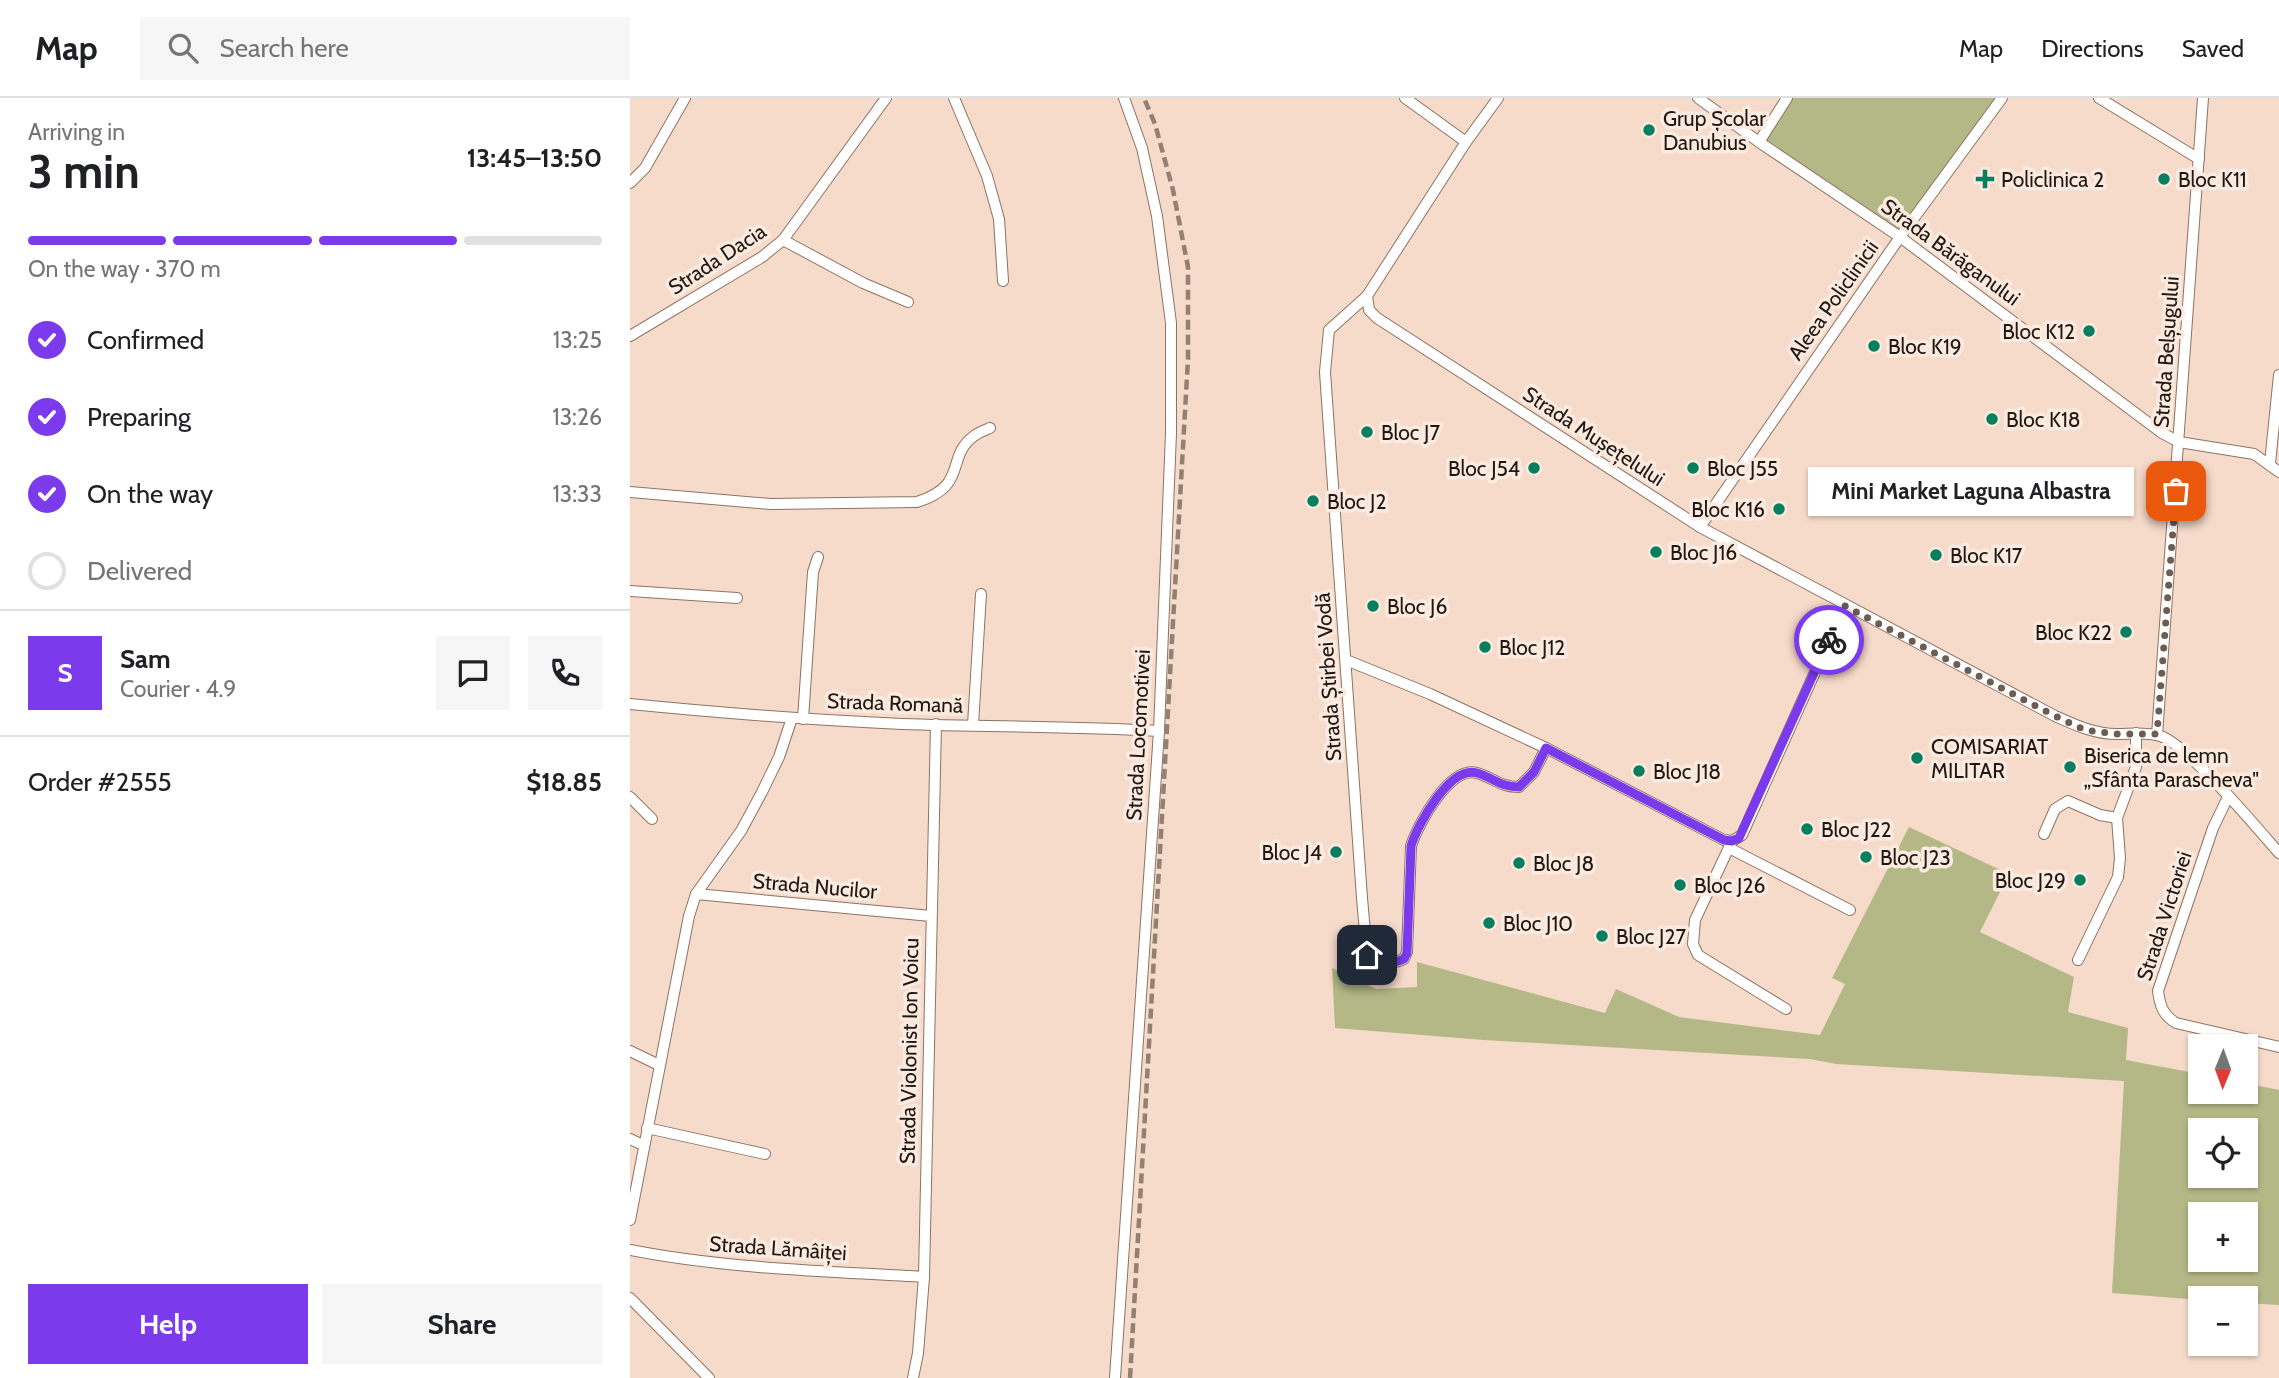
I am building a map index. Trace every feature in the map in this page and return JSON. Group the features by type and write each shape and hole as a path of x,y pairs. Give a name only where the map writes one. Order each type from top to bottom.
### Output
{"street":[{"path":"630,183 645,168 685,98"},
{"path":"954,98 987,176 999,219 1003,281"},
{"name":"Strada Locomotivei","path":"1115,1378 1159,731 1171,433 1171,323 1157,216 1142,148 1124,98"},
{"path":"1405,98 1466,142"},
{"name":"Strada Știrbei Vodă","path":"1498,98 1466,142 1367,296 1329,330 1325,353 1363,909 1367,955 1370,961 1397,963 1404,959 1407,953 1411,846 1415,834 1448,783 1463,773 1476,773 1507,787 1519,787 1534,772 1546,748"},
{"name":"Strada Bărăganului","path":"1698,98 1900,237 2162,433 2179,442"},
{"path":"1759,142 1787,98"},
{"name":"Aleea Policlinicii","path":"1700,527 1900,237 2002,98"},
{"path":"2099,98 2199,159"},
{"name":"Strada Belșugului","path":"2157,734 2203,98"},
{"name":"Strada Dacia","path":"630,337 762,257 783,240 884,99"},
{"path":"783,240 863,284 908,302"},
{"name":"Strada Mușețelului","path":"1367,296 1368,310 1377,318 1700,527 1845,606 2085,730 2115,734 2157,734"},
{"path":"2270,463 2279,375"},
{"path":"630,492 771,504 917,502 934,497 945,488 954,476 968,442 975,435 990,428"},
{"path":"2179,442 2254,454 2279,472"},
{"path":"630,1220 689,916 696,894 741,831 798,718 813,572 818,557"},
{"path":"630,591 737,598"},
{"path":"973,725 981,594"},
{"path":"1786,1009 1698,955 1693,944 1693,932 1695,920 1730,845 1741,835 1845,606"},
{"path":"1346,660 1546,748 1724,840 1850,910"},
{"name":"Strada Romană","path":"630,704 798,718 1159,731"},
{"name":"Strada Violonist Ion Voicu","path":"913,1378 918,1353 924,1277 936,724"},
{"path":"2078,960 2118,877 2120,858 2117,818 2136,767 2136,733"},
{"path":"2157,734 2176,744 2279,853"},
{"path":"630,797 652,819"},
{"name":"Strada Victoriei","path":"2228,797 2213,828 2158,992 2160,1006 2167,1017 2176,1023 2279,1047"},
{"path":"2044,834 2056,809 2068,801 2100,815 2117,818"},
{"path":"2268,841 2279,832"},
{"name":"Strada Nucilor","path":"696,894 931,916"},
{"path":"630,1051 659,1065"},
{"path":"647,1128 765,1154"},
{"path":"630,1139 643,1145"},
{"name":"Strada Lămâiței","path":"630,1250 733,1266 924,1277"},
{"path":"630,1298 709,1378"}],"green space":[{"path":"1787,98 2002,98 1900,237 1759,142"},
{"path":"1909,827 2009,874 1980,932 2074,977 2068,1012 2128,1028 2126,1060 2188,1072 2188,1104 2258,1104 2258,1086 2279,1090 2279,1305 2258,1304 2258,1286 2188,1286 2188,1299 2112,1293 2124,1081 1836,1064 1810,1059 1484,1040 1335,1028 1332,968 1376,989 1417,987 1417,962 1605,1013 1616,989 1679,1017 1820,1035 1845,984 1832,978"}],"railway":[{"path":"1130,1378 1188,359 1188,267 1173,190 1155,124 1144,98"}],"way so far":[{"path":"1829,640 1845,606 2085,730 2115,734 2157,734 2176,491"}],"place":[{"name":"Grup Școlar Danubius","path":"1649,130"},
{"name":"Policlinica 2","path":"1985,179"},
{"name":"Bloc K11","path":"2164,179"},
{"name":"Bloc K12","path":"2089,331"},
{"name":"Bloc K19","path":"1874,346"},
{"name":"Bloc K18","path":"1992,419"},
{"name":"Bloc J7","path":"1367,432"},
{"name":"Bloc J54","path":"1534,468"},
{"name":"Bloc J55","path":"1693,468"},
{"name":"Mini Market Laguna Albastra","path":"2176,491"},
{"name":"Bloc J2","path":"1313,501"},
{"name":"Bloc K16","path":"1779,509"},
{"name":"Bloc J16","path":"1656,552"},
{"name":"Bloc K17","path":"1936,555"},
{"name":"Bloc J6","path":"1373,606"},
{"name":"Bloc K22","path":"2126,632"},
{"name":"Bloc J12","path":"1485,647"},
{"name":"COMISARIAT MILITAR","path":"1917,758"},
{"name":"Biserica de lemn „Sfânta Parascheva\"","path":"2070,767"},
{"name":"Bloc J18","path":"1639,771"},
{"name":"Bloc J22","path":"1807,829"},
{"name":"Bloc J4","path":"1336,852"},
{"name":"Bloc J23","path":"1866,857"},
{"name":"Bloc J8","path":"1519,863"},
{"name":"Bloc J29","path":"2080,880"},
{"name":"Bloc J26","path":"1680,885"},
{"name":"Bloc J10","path":"1489,923"},
{"name":"Bloc J27","path":"1602,936"}],"route":[{"path":"1367,955 1370,961 1377,963 1397,963 1404,959 1407,953 1411,846 1415,834 1448,783 1463,773 1476,773 1507,787 1519,787 1534,772 1546,748 1724,840 1739,838 1829,640"}]}
